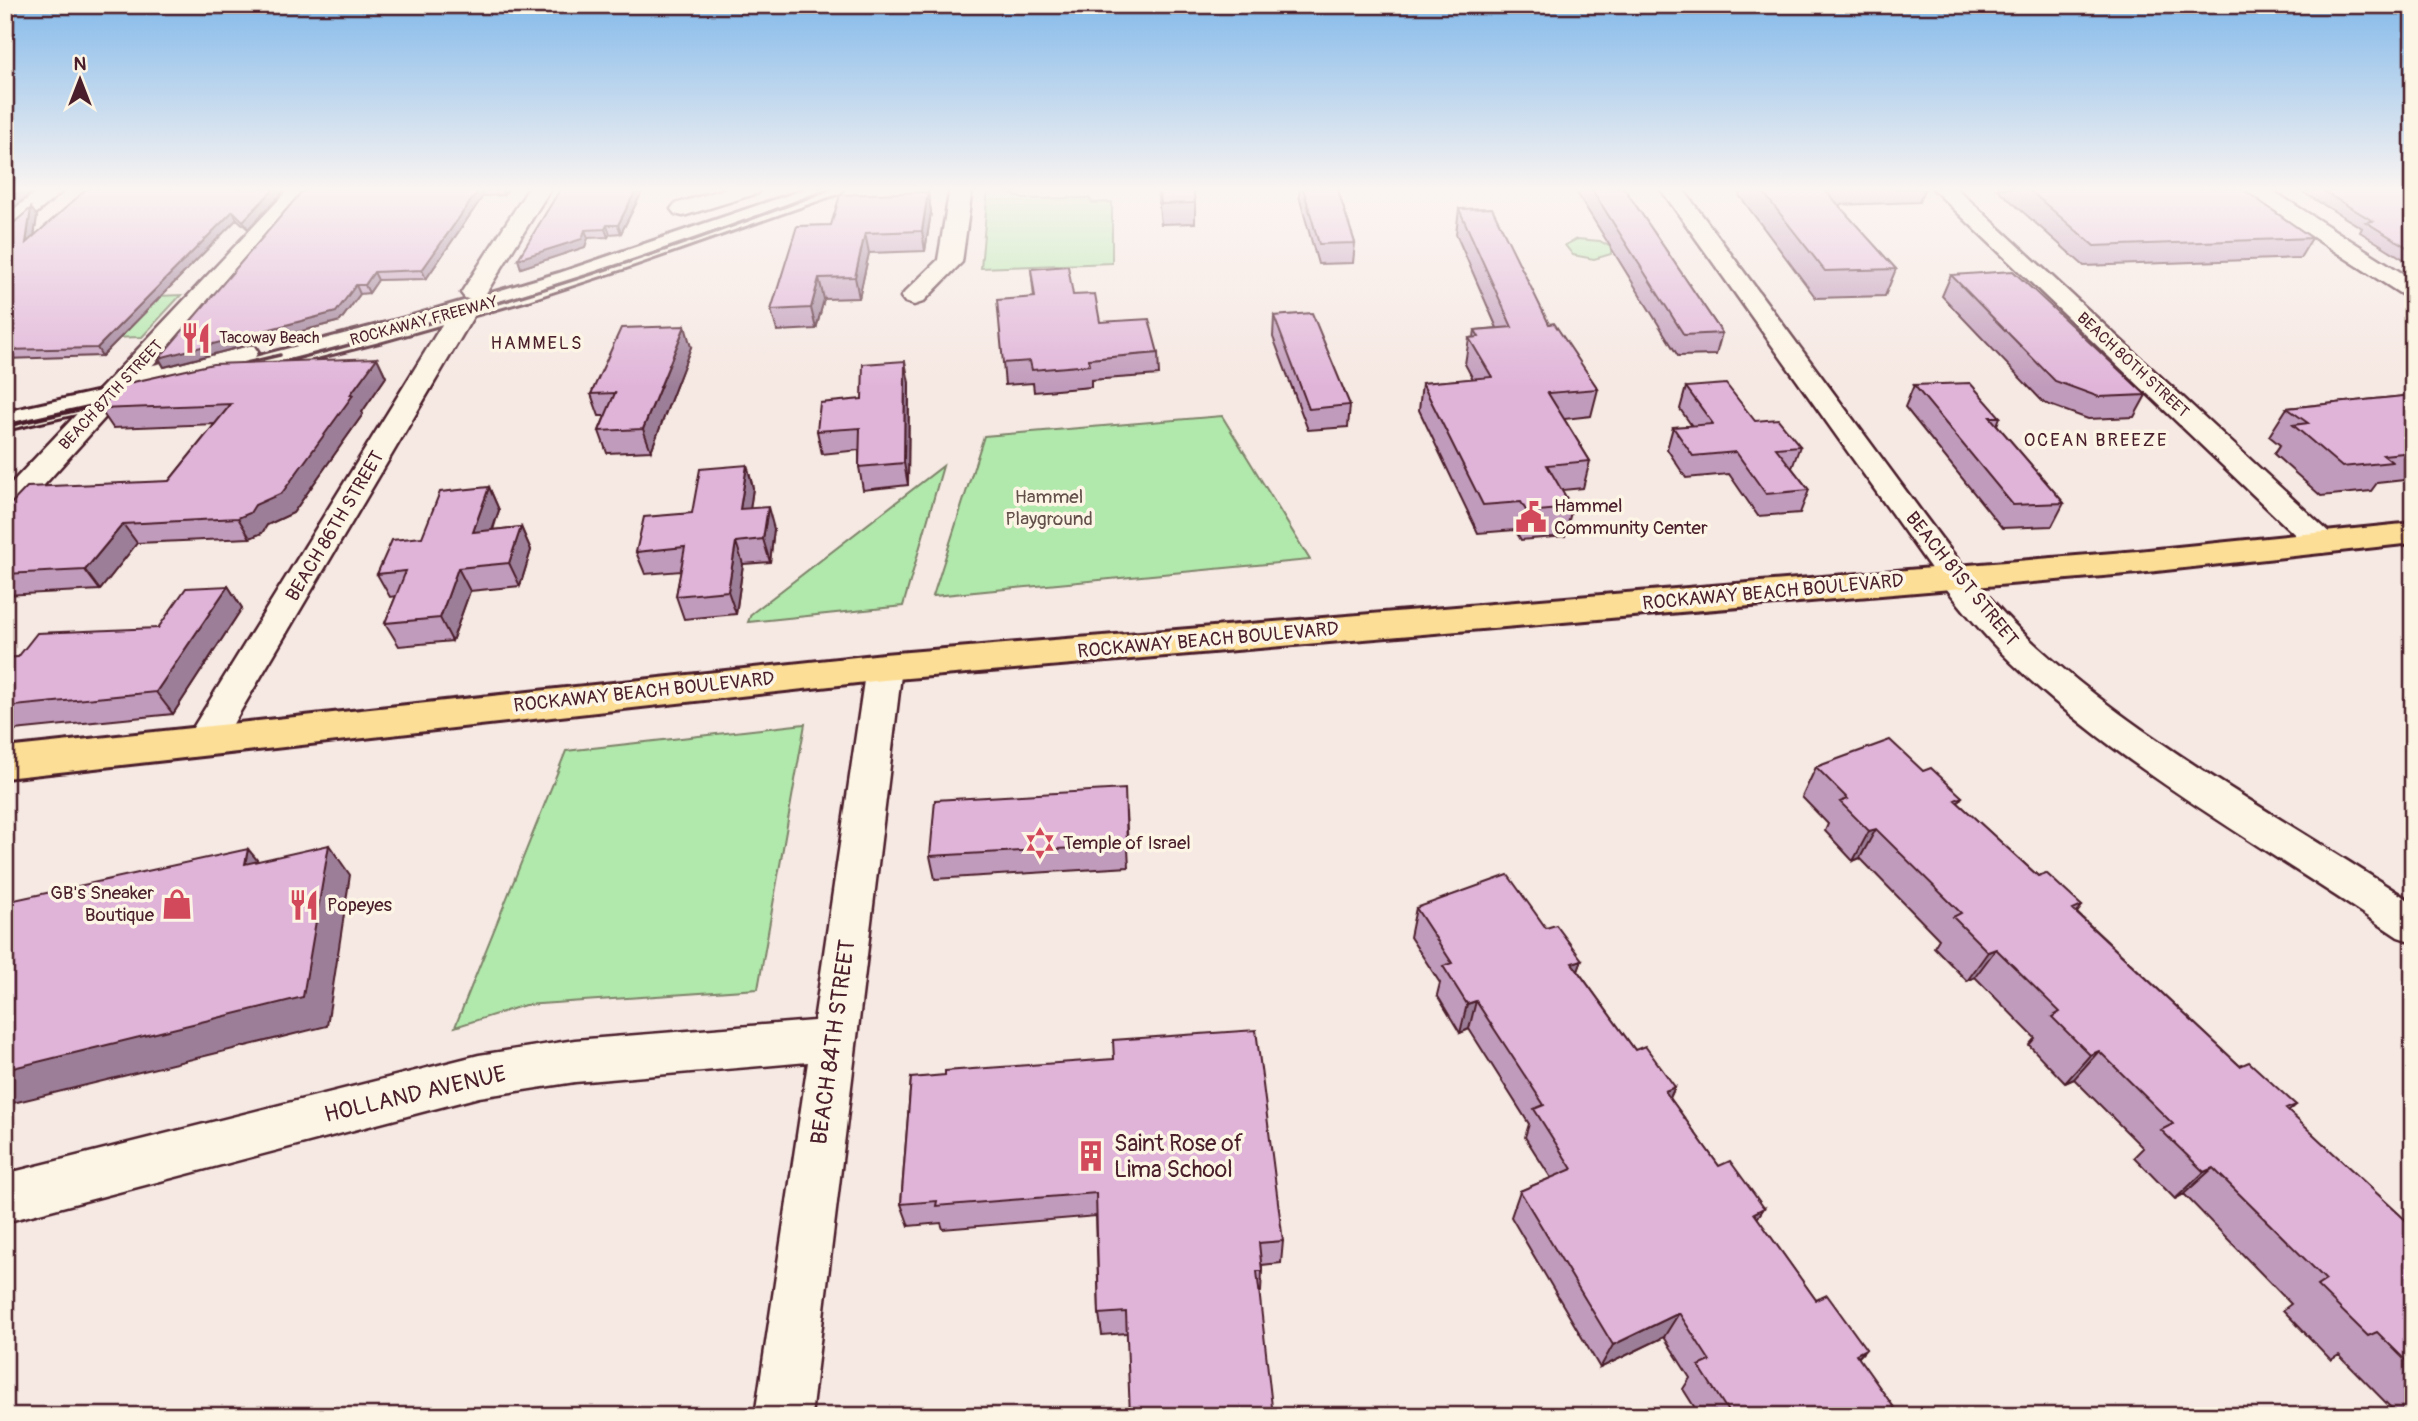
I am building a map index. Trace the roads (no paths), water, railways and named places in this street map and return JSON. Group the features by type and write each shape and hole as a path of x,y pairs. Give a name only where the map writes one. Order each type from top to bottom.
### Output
{"main road":[{"name":"ROCKAWAY BEACH BOULEVARD","path":"5,763 884,667 1956,577 2413,533"}],"street":[{"name":"BEACH 87TH STREET","path":"5,509 241,254"},
{"name":"BEACH 86TH STREET","path":"204,741 498,254"},
{"name":"ROCKAWAY FREEWAY","path":"469,301 578,254"},
{"name":"ROCKAWAY FREEWAY","path":"5,421 318,334 469,301 641,254"},
{"path":"914,297 950,262 951,254"},
{"name":"BEACH 81ST STREET","path":"1720,254 1956,577 2025,654 2117,731 2356,885 2413,925"},
{"name":"BEACH 80TH STREET","path":"2014,254 2322,543"},
{"path":"2361,254 2406,282"},
{"name":"ROCKAWAY FREEWAY","path":"5,405 116,390"},
{"name":"BEACH 84TH STREET","path":"783,1416 884,667"},
{"name":"HOLLAND AVENUE","path":"5,1198 479,1076 575,1061 833,1040"}],"railway":[{"path":"268,366 482,308 651,254"},
{"path":"229,367 280,355"},
{"path":"5,426 125,399 119,400"}],"place":[{"name":"Tacoway Beach","path":"196,338"},
{"name":"Hammel Community Center","path":"1531,517"},
{"name":"Temple of Israel","path":"1040,843"},
{"name":"GB's Sneaker Boutique","path":"177,904"},
{"name":"Popeyes","path":"304,905"},
{"name":"Saint Rose of Lima School","path":"1091,1156"}],"district":[{"name":"HAMMELS","path":"537,343"},
{"name":"OCEAN BREEZE","path":"2096,440"}],"park label":[{"name":"Hammel Playground","path":"1049,508"}]}
